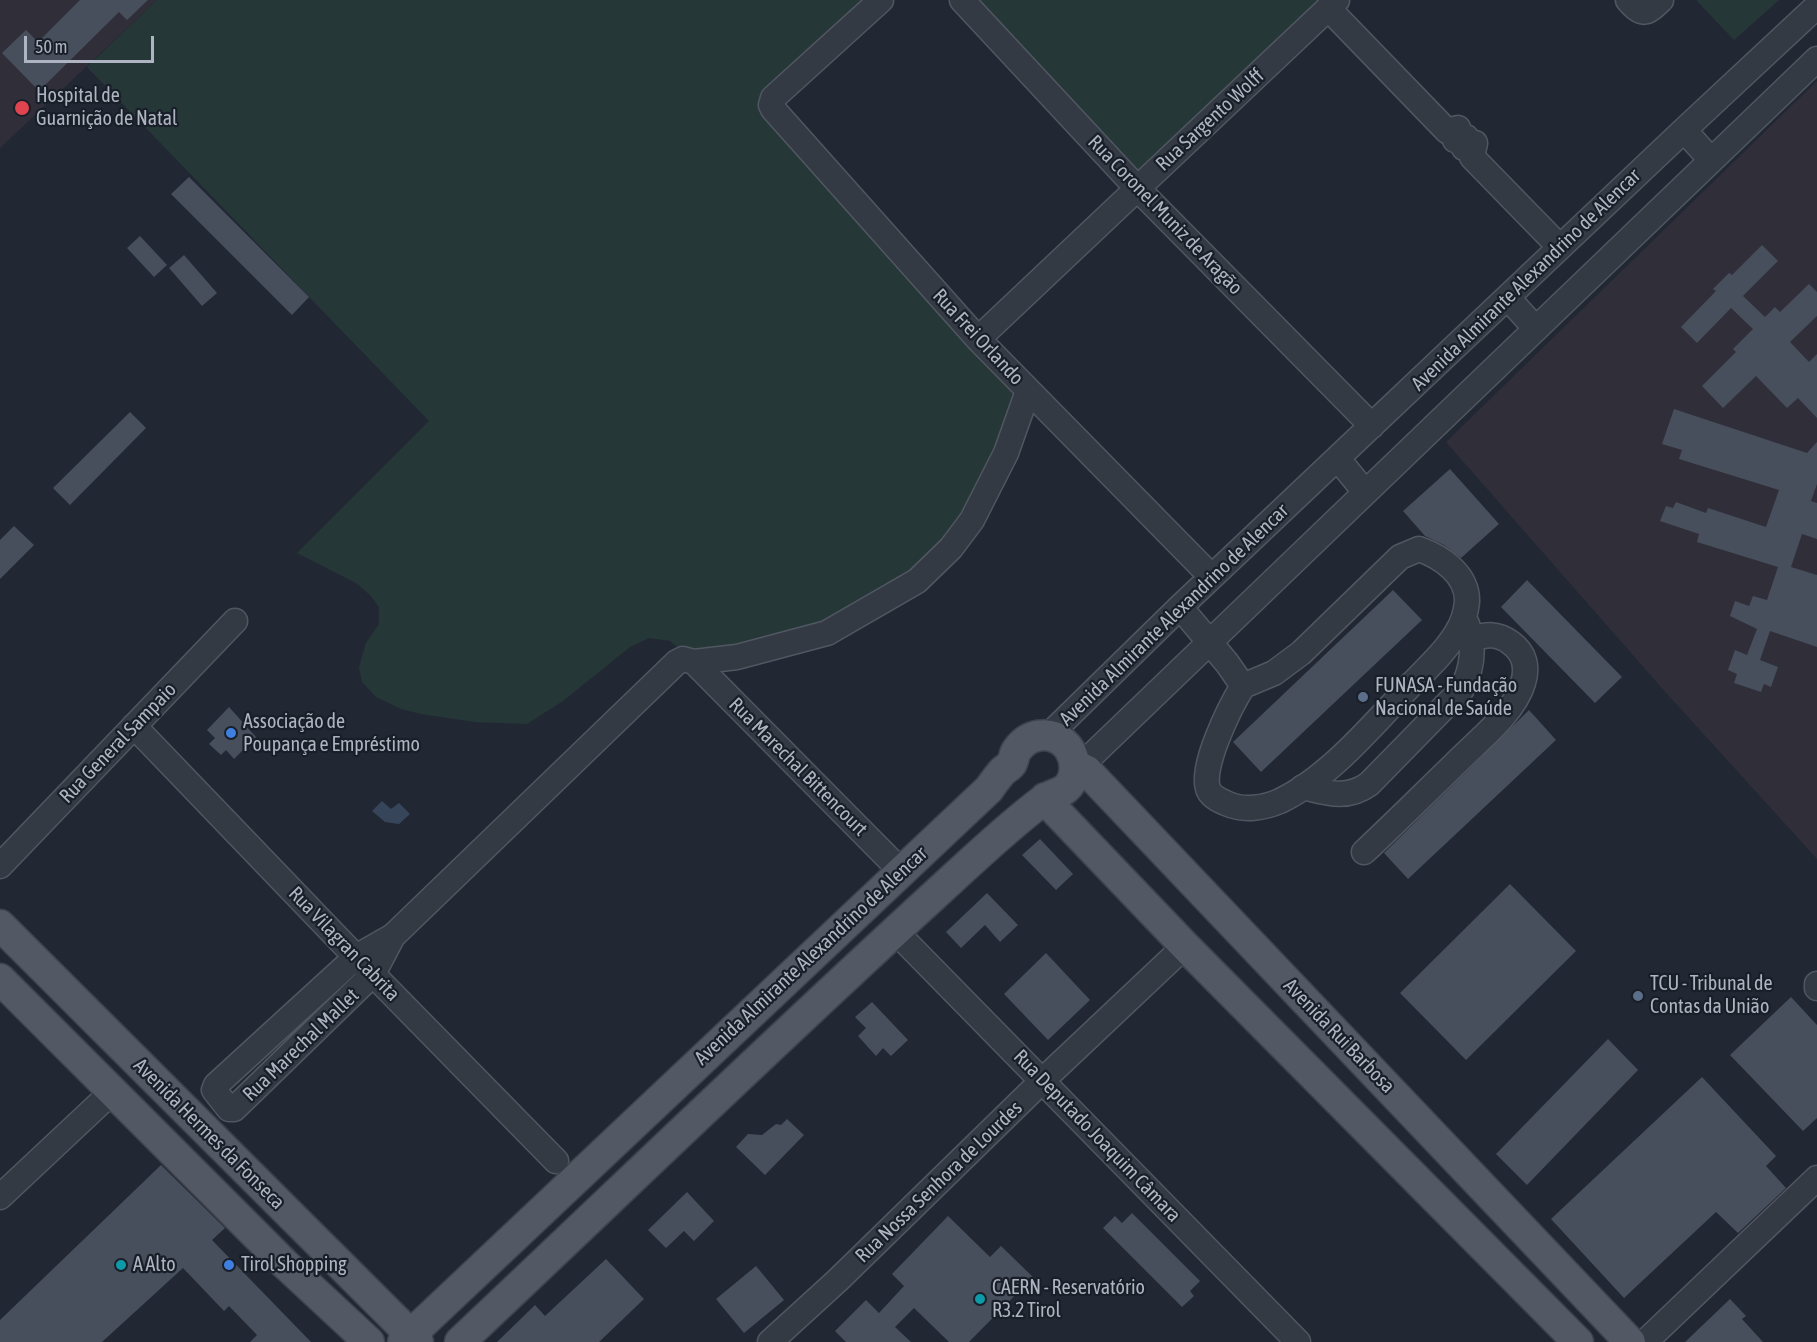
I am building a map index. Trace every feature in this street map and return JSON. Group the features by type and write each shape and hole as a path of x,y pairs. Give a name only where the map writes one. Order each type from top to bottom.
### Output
{"main road":[{"name":"Avenida Almirante Alexandrino de Alencar","path":"410,1340 989,789 1002,771 1011,765 1015,752 1024,741 1035,735 1049,735"},
{"name":"Avenida Rui Barbosa","path":"1049,735 1067,745 1075,765 1087,771 1630,1342"},
{"path":"1011,765 1015,782 1021,789 1036,798 1045,798 1185,946 1578,1342"},
{"name":"Avenida Almirante Alexandrino de Alencar","path":"460,1342 895,931 1015,822 1045,798 1055,796 1070,783 1075,765"},
{"path":"989,789 996,786 1011,789 1021,801 1023,808 1015,822"},
{"path":"1015,822 1046,816 1067,823"},
{"name":"Avenida Hermes da Fonseca","path":"0,925 410,1340"},
{"name":"Avenida Hermes da Fonseca","path":"0,979 285,1264 369,1342"}],"street":[{"name":"Rua Frei Orlando","path":"881,0 771,101 773,109 978,339 1202,567"},
{"name":"Rua Coronel Muniz de Aragão","path":"962,0 1137,188 1372,426"},
{"path":"1628,0 1642,12 1650,11 1658,3"},
{"name":"Rua Sargento Wolff","path":"978,339 1332,4"},
{"path":"1332,4 1447,131 1458,128 1455,140 1466,137 1464,148 1475,143 1472,157 1550,237"},
{"name":"Avenida Almirante Alexandrino de Alencar","path":"1049,735 1180,607 1684,129 1817,6"},
{"name":"Avenida Almirante Alexandrino de Alencar","path":"1075,765 1088,759 1817,59"},
{"path":"1684,129 1712,160"},
{"path":"1508,298 1536,329"},
{"name":"Rua Marechal Mallet","path":"393,936 373,974 258,1087 234,1109 229,1109 214,1090 216,1085 356,957 393,936 677,662 688,659 694,662 737,657 827,633 917,581 951,548 972,520 1006,453 1028,391"},
{"path":"1338,459 1365,492"},
{"path":"1303,787 1335,794 1359,791 1369,784 1462,690 1469,675 1472,658 1468,628 1467,601 1462,578 1431,554 1419,549 1400,557 1301,653 1274,673 1243,686 1223,723 1210,761 1209,791 1217,800 1233,806 1256,808 1280,801 1328,769 1437,658 1458,632 1468,628 1500,636 1512,643 1522,653 1526,668 1523,685 1503,716 1364,852"},
{"path":"1180,607 1227,663 1243,686"},
{"name":"Rua General Sampaio","path":"0,866 236,621"},
{"name":"Rua Marechal Bittencourt","path":"694,662 901,871"},
{"name":"Rua Vilagran Cabrita","path":"134,726 556,1161"},
{"name":"Rua Deputado Joaquim Câmara","path":"895,931 1298,1342"},
{"name":"Rua Nossa Senhora de Lourdes","path":"770,1342 838,1280 1043,1080 1185,946"},
{"path":"0,1197 113,1091"},
{"path":"1645,1342 1817,1178"}],"shaded area":[{"name":"Hospital de Guarnição de Natal","path":"0,0 157,0 0,148"},
{"path":"157,0 881,0 776,96 1028,391 972,520 864,612 694,662 670,641 649,638 630,647 563,701 527,724 475,722 421,714 401,709 376,697 362,682 359,667 366,643 379,624 379,607 370,595 356,583 297,553 429,421 87,67"},
{"path":"962,0 1320,0 1137,188"},
{"path":"1698,0 1779,0 1734,40"},
{"path":"1817,81 1817,859 1660,686 1446,442"}],"water":[{"path":"382,801 391,809 399,803 410,814 399,824 385,822 372,811"}],"building":[{"path":"80,0 148,0 127,20 119,12 39,91 2,53 26,30 38,42"},
{"path":"189,177 309,297 292,315 171,194"},
{"path":"140,236 167,265 154,277 127,248"},
{"path":"1762,245 1778,261 1743,296 1765,317 1775,307 1780,312 1809,284 1817,292 1817,316 1790,342 1809,362 1817,354 1817,418 1798,398 1787,408 1756,376 1723,408 1702,386 1736,352 1733,349 1753,329 1731,308 1697,343 1681,327 1716,291 1713,289 1729,273 1732,275"},
{"path":"184,255 217,293 202,306 169,268"},
{"path":"1674,409 1807,453 1817,442 1817,484 1811,501 1817,503 1817,539 1802,534 1791,567 1817,575 1817,647 1770,631 1760,660 1778,667 1771,687 1764,684 1761,692 1734,683 1737,674 1728,670 1735,650 1747,655 1757,629 1730,616 1735,601 1749,606 1753,596 1767,600 1778,567 1697,542 1699,534 1660,521 1666,506 1673,508 1676,502 1706,513 1708,508 1766,527 1779,490 1679,459 1682,450 1662,444"},
{"path":"130,412 146,428 70,505 53,488"},
{"path":"1450,469 1499,524 1461,558 1444,545 1425,536 1403,511"},
{"path":"14,526 34,545 0,579 0,540"},
{"path":"1527,580 1622,677 1595,703 1501,607"},
{"path":"1393,590 1422,620 1261,772 1233,742"},
{"name":"Associação de Poupança e Empréstimo","path":"229,707 256,737 234,759 226,750 221,755 209,744 215,738 207,730"},
{"path":"1529,710 1556,740 1408,879 1384,853"},
{"path":"1040,839 1073,874 1056,890 1022,855"},
{"path":"1510,884 1576,951 1466,1060 1400,993"},
{"path":"987,893 1018,925 1000,942 985,925 961,948 946,932"},
{"path":"1046,953 1090,1000 1048,1040 1004,994"},
{"path":"1791,997 1817,1025 1817,1118 1803,1131 1730,1055"},
{"path":"872,1002 908,1040 891,1056 883,1048 876,1056 858,1036 866,1028 855,1017"},
{"path":"1608,1039 1638,1070 1527,1185 1496,1154"},
{"path":"1702,1077 1776,1156 1766,1166 1786,1188 1738,1233 1716,1212 1624,1298 1551,1219"},
{"path":"787,1119 804,1135 765,1175 736,1147 748,1134 762,1135 776,1124 781,1125"},
{"name":"A Alto","path":"161,1165 225,1228 212,1240 311,1342 250,1342 257,1335 229,1306 224,1311 183,1268 102,1342 0,1342 0,1320"},
{"path":"687,1192 714,1221 694,1241 684,1231 666,1248 648,1230"},
{"path":"1132,1213 1200,1281 1190,1291 1194,1296 1182,1307 1103,1228 1115,1216 1122,1223"},
{"path":"948,1216 990,1257 1001,1246 1033,1277 969,1342 949,1342 914,1308 895,1327 911,1342 846,1342 835,1331 866,1300 879,1313 904,1286 892,1274"},
{"path":"606,1259 644,1299 599,1342 497,1342 535,1305 545,1316"},
{"path":"756,1266 784,1300 744,1333 716,1299"},
{"path":"1730,1299 1746,1316 1742,1319 1763,1342 1685,1342"}],"place":[{"name":"Hospital de Guarnição de Natal","path":"22,108"},
{"name":"FUNASA - Fundação Nacional de Saúde","path":"1363,697"},
{"name":"Associação de Poupança e Empréstimo","path":"231,733"},
{"name":"TCU - Tribunal de Contas da União","path":"1638,996"},
{"name":"A Alto","path":"121,1265"},
{"name":"Tirol Shopping","path":"229,1265"},
{"name":"CAERN - Reservatório R3.2 Tirol","path":"980,1299"}]}
